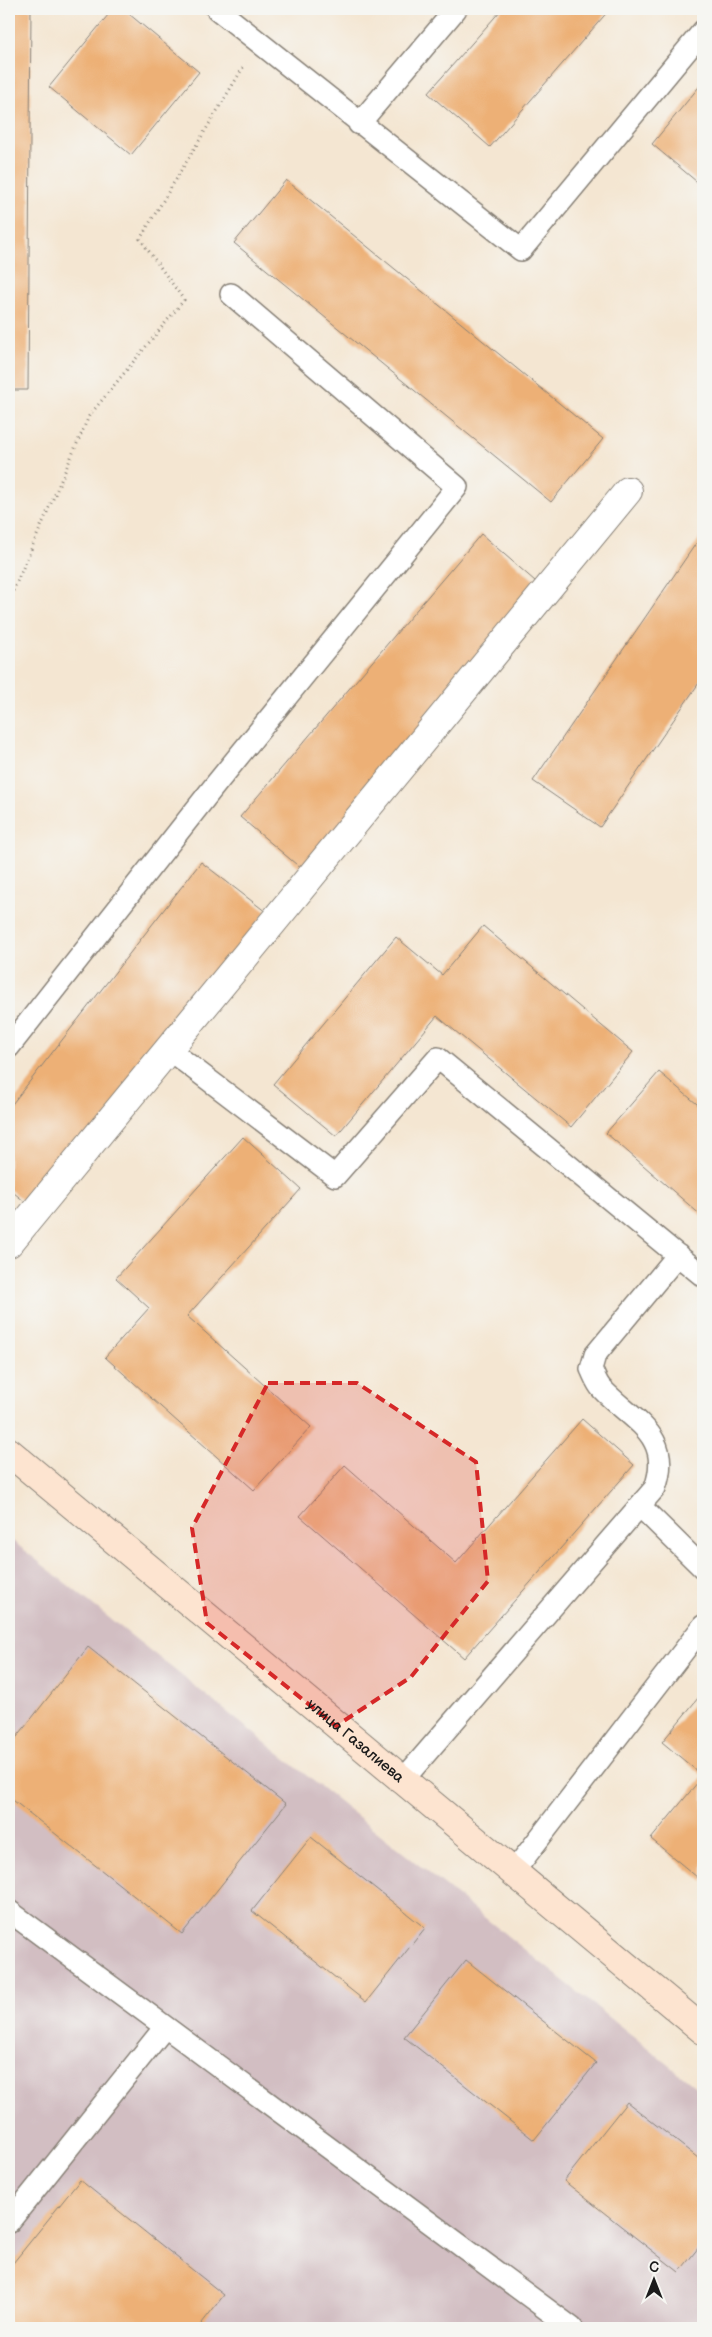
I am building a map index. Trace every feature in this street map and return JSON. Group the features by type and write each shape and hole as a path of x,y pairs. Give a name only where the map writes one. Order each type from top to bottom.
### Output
{"main road":[{"name":"улица Газалиева","path":"9,1452 703,2030"}],"street":[{"path":"9,1244 628,492"}],"lane":[{"path":"217,9 359,124 521,250 703,31"},
{"path":"359,124 456,9"},
{"path":"9,1047 216,784 457,487 232,294"},
{"path":"168,1049 335,1176 438,1058 703,1276"},
{"path":"402,1781 655,1488 660,1474 659,1459 650,1432 601,1388 591,1369 595,1355 678,1256"},
{"path":"640,1506 703,1568"},
{"path":"514,1871 703,1626"},
{"path":"9,1911 572,2328"},
{"path":"9,2222 165,2027"}],"path":[{"path":"9,600 89,416 184,300 140,239 258,42"}],"highlighted area":[{"path":"268,1383 357,1383 476,1462 488,1581 411,1677 336,1726 207,1623 192,1528"}],"shaded area":[{"path":"9,1538 703,2092 703,2328 9,2328"}],"building":[{"path":"9,9 31,9 28,390 9,390"},
{"path":"113,9 123,9 199,72 131,155 49,87"},
{"path":"502,9 610,9 490,147 428,93"},
{"path":"703,82 703,187 652,144"},
{"path":"286,180 603,439 551,502 234,243"},
{"path":"481,534 543,588 303,870 240,817"},
{"path":"701,536 703,537 703,677 600,827 533,781"},
{"path":"201,862 266,912 34,1209 9,1189 9,1108"},
{"path":"483,926 633,1052 571,1127 437,1016 336,1136 273,1084 396,937 442,975"},
{"path":"659,1072 703,1109 703,1217 606,1133"},
{"path":"243,1137 301,1189 187,1316 311,1427 254,1490 105,1357 149,1308 116,1278"},
{"path":"582,1419 634,1465 464,1658 300,1516 345,1465 456,1563"},
{"path":"88,1647 286,1804 182,1934 9,1797 9,1747"},
{"path":"703,1692 703,1776 662,1742"},
{"path":"703,1776 703,1882 651,1839"},
{"path":"311,1837 425,1928 366,2002 252,1911"},
{"path":"466,1960 596,2063 534,2140 404,2037"},
{"path":"627,2102 703,2162 703,2242 679,2272 564,2181"},
{"path":"80,2180 224,2295 198,2328 9,2328 9,2268"}]}
